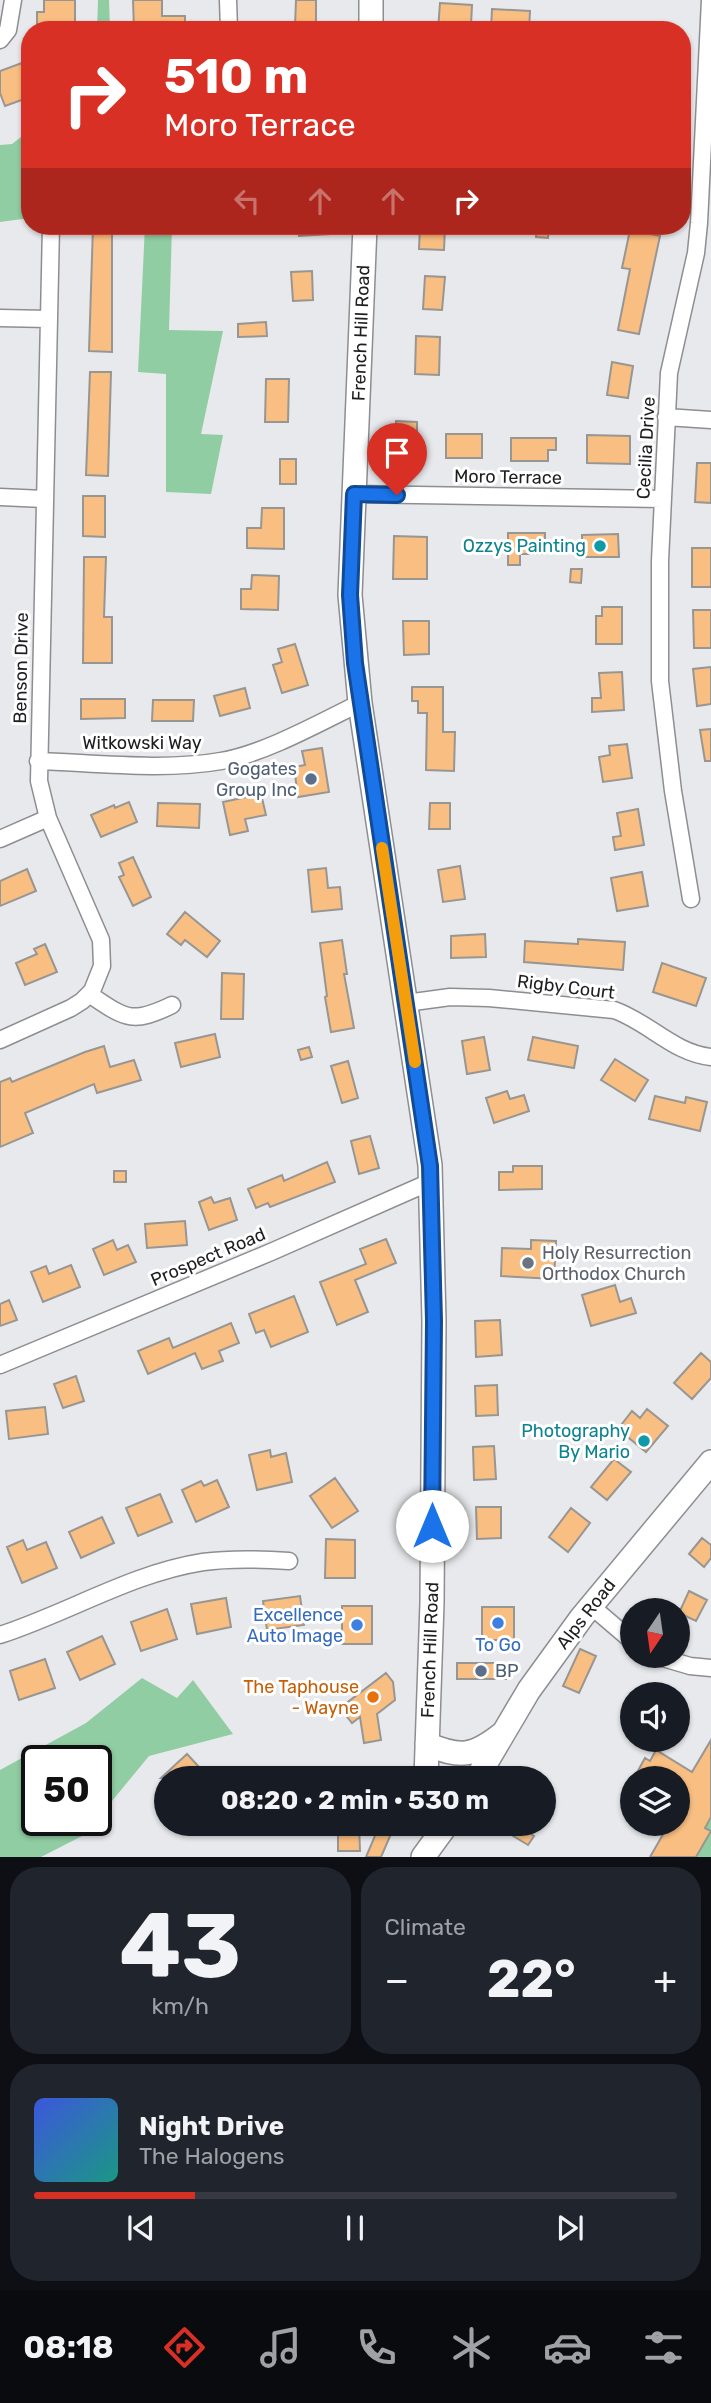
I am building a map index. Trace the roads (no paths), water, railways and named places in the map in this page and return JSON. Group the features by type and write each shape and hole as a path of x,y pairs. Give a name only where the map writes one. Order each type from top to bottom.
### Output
{"main road":[{"path":"371,21 372,0"},
{"name":"French Hill Road","path":"365,235 350,595 360,703 424,1120 430,1182 434,1321 432,1603 426,1766"},
{"name":"Alps Road","path":"484,1766 529,1690 591,1606 711,1462"},
{"path":"427,1744 449,1753 469,1754 487,1746 507,1730"},
{"path":"424,1856 425,1836"},
{"path":"424,1856 438,1836"}],"street":[{"path":"0,40 8,30 13,0"},
{"path":"228,0 229,21"},
{"name":"Cecilia Drive","path":"691,899 673,791 660,681 662,499 669,373 696,253 710,0"},
{"name":"Benson Drive","path":"51,235 38,761 42,797 48,818 101,940 102,966 89,994"},
{"path":"0,318 48,319"},
{"path":"666,417 711,420"},
{"name":"Moro Terrace","path":"354,494 662,499"},
{"path":"0,498 44,499"},
{"name":"Witkowski Way","path":"38,761 161,765 221,761 247,754 360,703"},
{"path":"0,839 48,818"},
{"path":"0,1040 71,1008 89,994 114,1011 128,1016 148,1017 173,1005"},
{"name":"Rigby Court","path":"406,1003 450,997 489,998 614,1010 628,1014 678,1048 711,1057"},
{"name":"Prospect Road","path":"0,1366 430,1182"},
{"path":"0,1635 137,1580 170,1570 235,1559 289,1562"},
{"path":"591,1606 620,1631"},
{"path":"690,1666 711,1668"}],"place":[{"name":"Ozzys Painting","path":"600,546"},
{"name":"Gogates Group Inc","path":"311,779"},
{"name":"Holy Resurrection Orthodox Church","path":"528,1263"},
{"name":"Photography By Mario","path":"644,1441"},
{"name":"To Go","path":"498,1623"},
{"name":"Excellence Auto Image","path":"357,1625"},
{"name":"BP","path":"481,1671"},
{"name":"The Taphouse - Wayne","path":"373,1697"}]}
